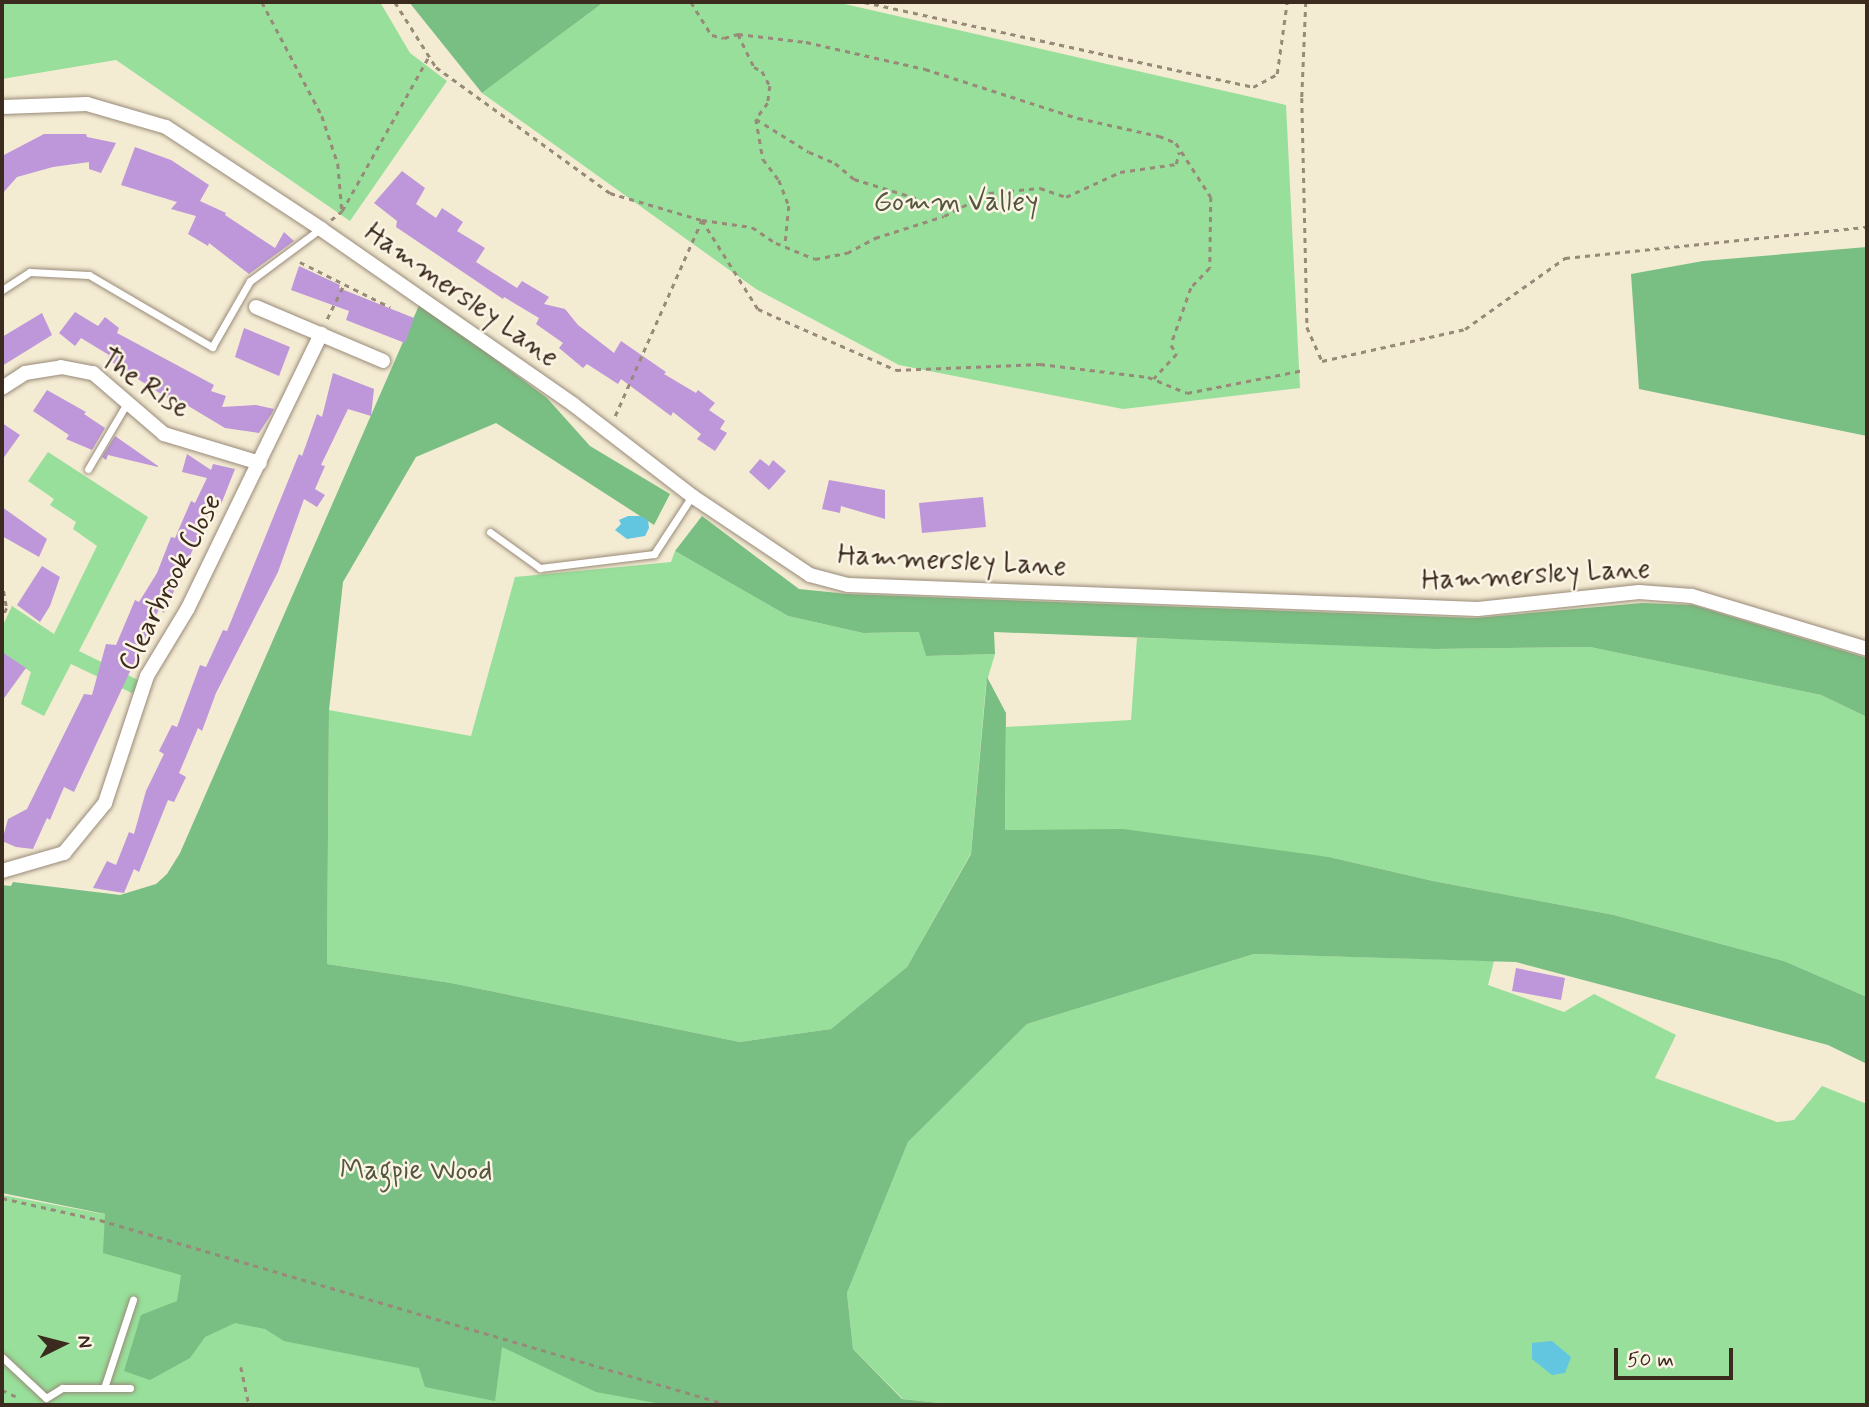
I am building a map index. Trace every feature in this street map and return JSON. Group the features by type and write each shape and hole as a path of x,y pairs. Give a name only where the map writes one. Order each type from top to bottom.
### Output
{"street":[{"name":"Hammersley Lane","path":"2,107 87,104 166,127 321,229 611,434 692,496 810,575 848,585 1478,609 1639,592 1692,596 1867,649"},
{"path":"256,307 383,362"},
{"name":"Clearbrook Close","path":"2,871 10,872 64,853 105,803 146,676 188,608 321,334"},
{"name":"The Rise","path":"2,388 25,373 61,367 93,373 164,434 260,464"}],"lane":[{"path":"2,290 30,272 89,275 212,347 250,281 321,229"},
{"path":"88,469 127,403"},
{"path":"489,532 540,568 654,554 692,496"},
{"path":"104,1388 133,1300"},
{"path":"2,1357 46,1398 62,1388 130,1388"}],"path":[{"path":"261,2 322,116 338,164 342,211"},
{"path":"395,2 436,67 610,193 702,220 752,227 815,260 847,253 876,238 956,210 989,193 1040,188 1066,197 1120,172 1176,164 1180,152"},
{"path":"691,2 712,35 724,38 738,34 806,42 925,69 1078,118 1159,136 1176,143 1211,197 1210,268 1191,288 1171,345 1177,354 1154,379"},
{"path":"864,2 1253,87 1276,74 1287,2"},
{"path":"1306,2 1302,98 1307,327 1322,361 1465,328 1564,258 1867,227"},
{"path":"738,34 754,66 762,71 770,86 768,103 756,119 763,159 779,180 789,206 785,246"},
{"path":"321,229 342,211 429,56"},
{"path":"756,119 809,152 835,163 854,179 956,210"},
{"path":"702,220 758,309 896,370 1040,364 1154,379 1187,393 1304,370"},
{"path":"611,434 616,411 678,279 702,220"},
{"path":"300,262 390,307"},
{"path":"321,334 344,284"},
{"path":"2,581 8,608 2,618"},
{"path":"2,1198 100,1220 729,1405"},
{"path":"241,1367 249,1405"},
{"path":"2,1390 17,1397"}],"green space":[{"path":"2,2 380,2 410,53 447,81 350,221 116,60 2,79"},
{"path":"409,2 604,2 482,93"},
{"name":"Gomm Valley","path":"604,2 836,2 1286,105 1300,388 1123,409 899,365 756,289 482,93"},
{"path":"1867,247 1867,436 1639,389 1631,274 1703,261"},
{"name":"Magpie Wood","path":"420,303 547,398 590,446 670,494 654,525 496,423 416,457 343,582 329,710 327,964 451,983 740,1042 831,1029 907,967 971,854 987,677 1006,713 1005,830 1123,829 1329,857 1433,881 1614,915 1784,961 1867,997 1867,1064 1828,1045 1516,962 1254,954 1027,1024 908,1142 847,1293 853,1349 902,1399 958,1405 667,1405 596,1392 502,1347 495,1401 425,1387 419,1368 284,1341 265,1329 235,1323 205,1337 190,1358 150,1380 124,1371 141,1315 177,1301 181,1275 103,1253 105,1214 2,1193 2,885 11,886 13,882 120,895 156,884 167,874 180,853"},
{"path":"48,452 148,517 79,651 140,681 134,694 71,664 44,716 21,704 31,672 2,653 2,627 12,606 54,634 97,546 73,529 76,522 50,505 54,499 28,481"},
{"path":"702,516 799,589 848,594 1475,618 1642,603 1693,605 1867,658 1867,717 1821,695 1590,647 1435,649 994,632 995,654 926,656 919,632 863,633 788,616 675,551"},
{"path":"675,551 788,616 863,633 920,632 926,656 995,654 986,684 971,853 907,967 831,1029 740,1042 451,983 327,964 329,710 471,736 515,577 671,562"},
{"path":"1137,638 1320,641 1435,649 1590,647 1821,695 1867,717 1867,997 1784,961 1614,915 1433,881 1329,857 1005,830 1006,727 1131,720"},
{"path":"1254,954 1494,961 1488,985 1564,1012 1594,994 1676,1035 1655,1078 1777,1122 1794,1120 1822,1086 1867,1104 1867,1405 958,1405 903,1399 853,1349 847,1293 908,1142 1027,1024"},
{"path":"2,1195 294,1250 686,1405 2,1405"}],"water":[{"path":"628,516 641,516 648,520 649,528 645,536 627,539 615,530 621,524 619,520"},
{"path":"1552,1341 1571,1357 1565,1373 1552,1375 1532,1359 1532,1343"}],"building":[{"path":"44,134 86,134 87,137 116,143 101,173 89,169 89,162 53,167 17,177 2,194 2,156"},
{"path":"135,147 171,160 209,185 200,201 226,213 225,215 275,248 284,232 294,241 249,274 209,243 208,246 188,234 196,216 171,209 177,202 121,185"},
{"path":"402,171 425,188 416,204 436,218 442,208 463,222 457,231 485,248 476,262 517,288 522,281 549,297 544,304 565,309 578,325 614,353 621,341 666,372 664,374 696,393 698,390 715,403 709,410 725,421 720,429 727,433 715,451 697,439 701,434 673,412 671,416 621,379 618,384 587,364 583,368 559,348 563,343 536,324 539,318 504,297 503,299 396,227 397,221 374,203"},
{"path":"299,266 340,285 339,288 414,318 405,343 346,320 349,311 291,290"},
{"path":"75,312 98,326 105,317 119,328 117,333 214,385 211,391 226,396 222,407 256,405 274,409 259,433 225,428 180,401 178,405 107,359 109,355 81,338 75,346 59,333"},
{"path":"42,313 52,335 2,366 2,337"},
{"path":"244,328 290,347 279,376 235,357"},
{"path":"333,373 374,389 371,416 348,409 321,465 325,466 315,489 325,495 317,507 304,499 278,572 216,693 202,731 198,728 179,773 186,777 174,802 168,800 139,872 134,869 124,893 93,888 107,861 116,865 129,832 134,834 146,791 164,754 159,751 172,725 177,727 200,665 206,667 223,630 227,631 299,454 302,456 317,414 322,417"},
{"path":"47,390 86,412 84,414 105,428 92,450 66,439 69,435 33,411"},
{"path":"2,423 20,435 2,460"},
{"path":"115,436 158,467 108,455 106,460 102,457"},
{"path":"187,454 211,470 213,464 235,469 220,507 214,503 164,613 159,609 74,792 64,787 50,820 47,818 33,849 16,847 2,841 8,819 27,809 84,694 92,695 106,644 116,645 135,600 139,602 157,573 171,537 175,538 191,501 195,503 207,478 182,472"},
{"path":"760,459 769,466 773,460 786,471 769,490 749,472"},
{"path":"829,480 885,490 885,519 841,506 840,513 822,509"},
{"path":"983,497 986,527 922,533 919,503"},
{"path":"2,507 47,539 39,557 2,536"},
{"path":"42,566 60,577 50,606 40,622 17,605"},
{"path":"2,652 26,668 2,701"},
{"path":"1516,968 1565,978 1561,1000 1512,991"}]}
